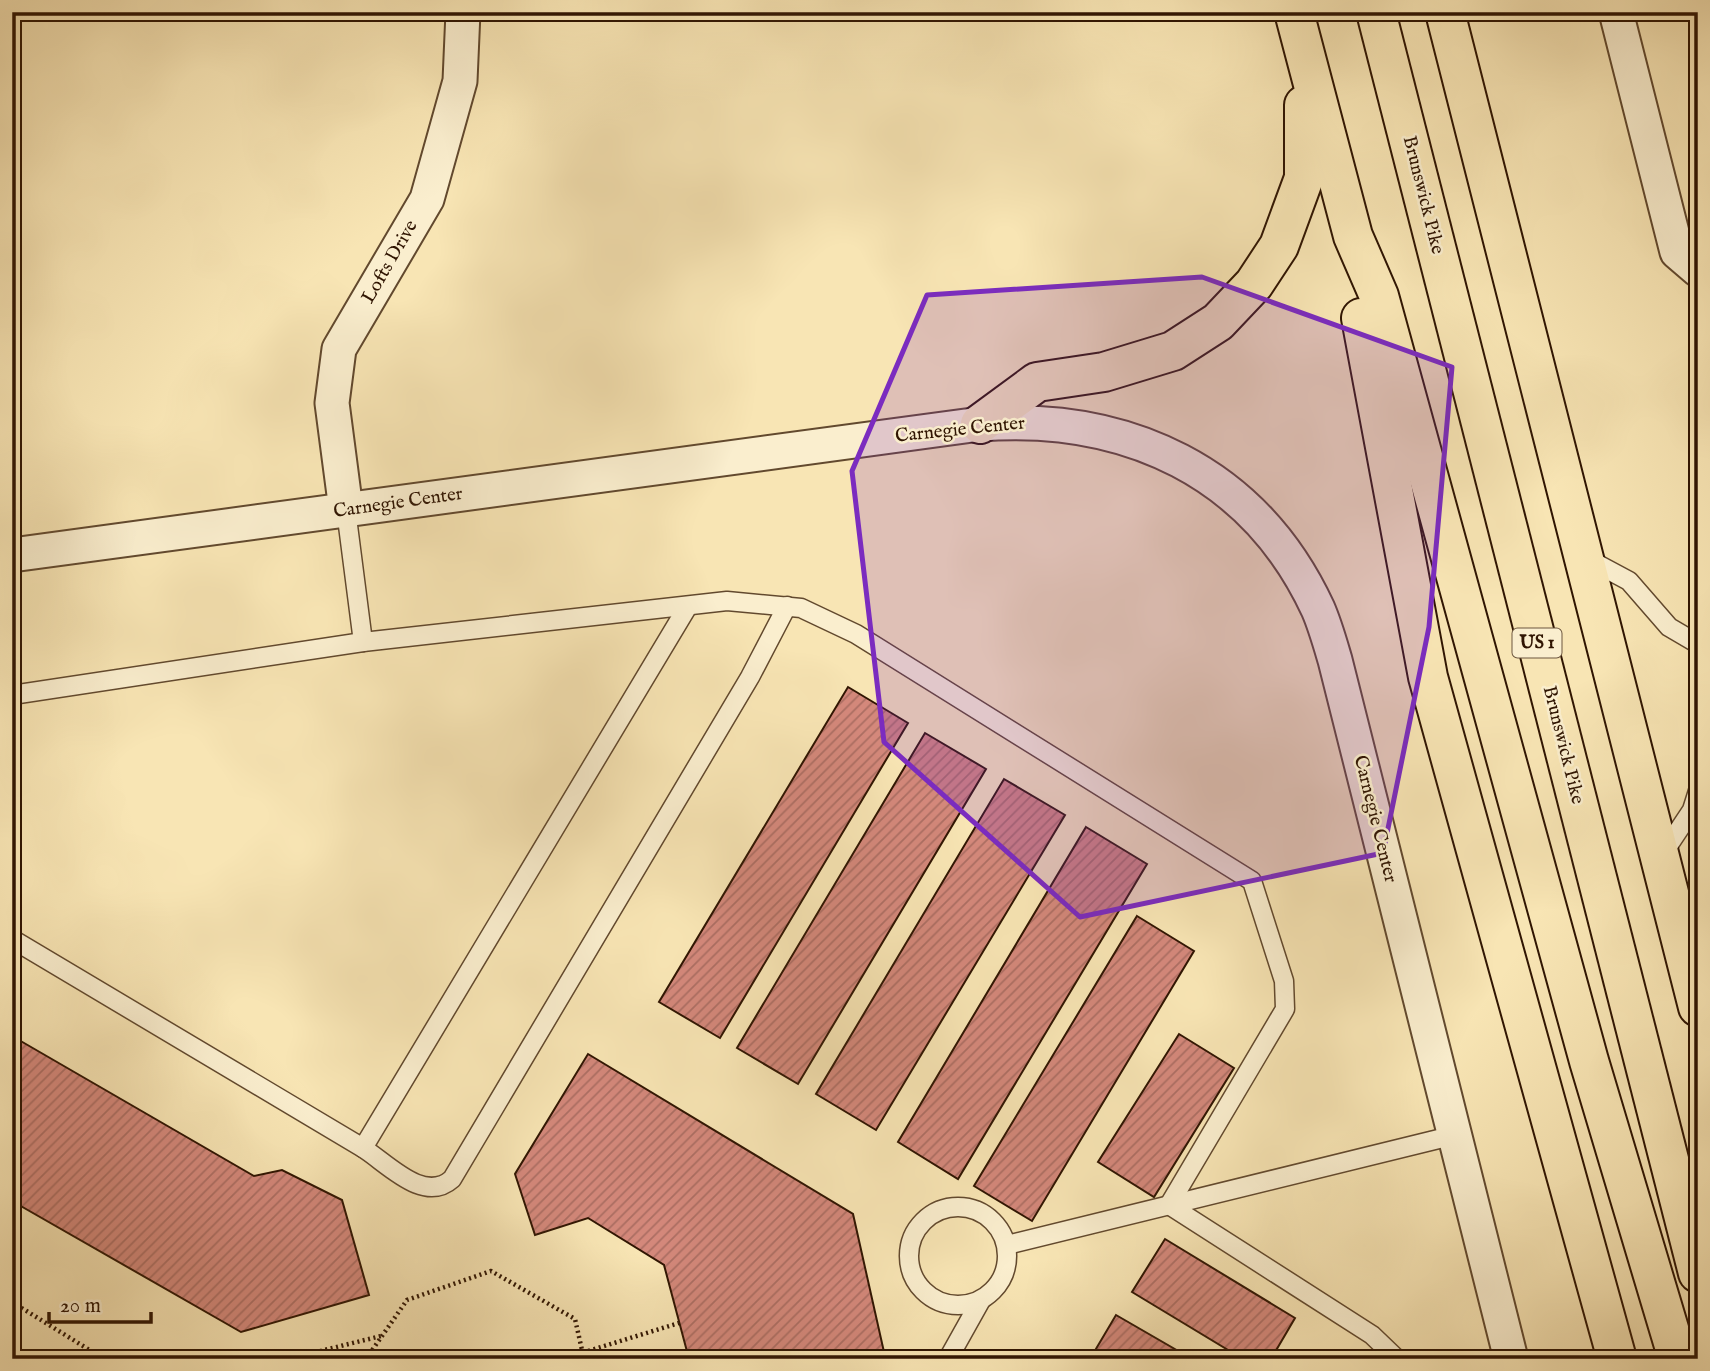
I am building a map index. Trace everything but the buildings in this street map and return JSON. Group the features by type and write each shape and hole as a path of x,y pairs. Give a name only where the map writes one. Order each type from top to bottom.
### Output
{"highway":[{"path":"1294,12 1353,236 1379,296 1589,1061 1678,1359"},
{"name":"Brunswick Pike","path":"1376,12 1698,1273"},
{"path":"1445,12 1698,1007"},
{"path":"980,424 1037,382 1104,372 1173,351 1218,322 1254,284 1279,246 1304,178 1304,54"},
{"path":"1353,236 1357,295 1428,677 1618,1359"}],"street":[{"name":"Lofts Drive","path":"346,510 332,402 339,349 427,199 460,81 463,12"},
{"path":"1616,12 1677,251 1698,270"},
{"name":"Carnegie Center","path":"12,555 980,424 1069,424 1117,434 1168,454 1211,479 1253,515 1292,561 1318,610 1335,660 1511,1359"}],"lane":[{"path":"346,510 363,642"},
{"path":"1581,555 1629,581 1669,627 1698,644"},
{"path":"12,695 363,642 727,601 801,608 856,634 1252,881 1284,981 1285,1009 1170,1205"},
{"path":"363,1148 688,606"},
{"path":"12,939 363,1148 423,1188 437,1189 452,1179 750,677 787,606"},
{"path":"1660,858 1692,810 1698,791"},
{"path":"1007,1245 1455,1135"},
{"path":"1170,1205 1372,1335 1396,1359"},
{"path":"957,1206 974,1208 988,1216 1000,1229 1007,1245 1008,1262 1003,1278 994,1291 981,1300 966,1305 950,1305 935,1300 923,1291 909,1263 909,1247 915,1232 926,1219 940,1210 957,1206"},
{"path":"948,1359 981,1300"}],"path":[{"path":"366,1359 407,1300 492,1271 575,1318 583,1356"},
{"path":"12,1302 104,1359"},
{"path":"562,1359 583,1356 680,1323"},
{"path":"288,1359 382,1336"},
{"path":"89,1349 93,1359"}],"highlighted area":[{"path":"1202,277 1452,367 1429,627 1383,853 1080,917 884,742 852,471 927,295"}]}
